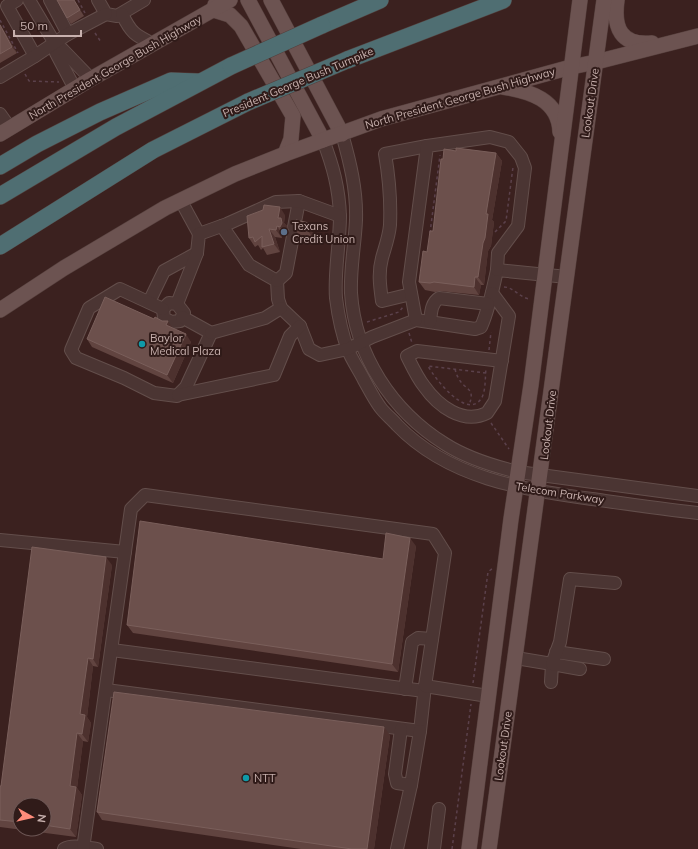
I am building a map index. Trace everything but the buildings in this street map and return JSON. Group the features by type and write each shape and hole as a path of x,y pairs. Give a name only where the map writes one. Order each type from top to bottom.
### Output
{"highway":[{"path":"0,196 116,127 231,66 380,0"},
{"name":"President George Bush Turnpike","path":"0,246 153,150 248,102 347,60 503,0"},
{"path":"0,166 37,144 100,112 171,81 200,82"}],"main road":[{"name":"North President George Bush Highway","path":"5,131 216,5 230,0"},
{"name":"Telecom Parkway","path":"248,0 323,140"},
{"name":"Telecom Parkway","path":"272,0 342,134"},
{"name":"Lookout Drive","path":"469,849 501,598 531,385 580,0"},
{"name":"Lookout Drive","path":"489,849 539,492 604,0"},
{"path":"617,0 616,17 618,28 629,41 651,43 664,40 677,41"},
{"path":"216,5 230,15 241,26 293,116 291,139 285,154"},
{"name":"North President George Bush Highway","path":"0,310 64,268 165,208 235,174 285,154 387,117 571,67 698,36"},
{"path":"500,87 531,94 546,102 558,117 561,150"},
{"path":"501,598 506,648 516,658"}],"street":[{"path":"17,0 7,6 35,56"},
{"path":"29,0 54,42 91,79"},
{"path":"50,0 68,34"},
{"path":"90,0 97,16"},
{"path":"97,16 98,0"},
{"path":"0,77 97,16 117,16 122,14 130,4 144,0"},
{"path":"122,14 128,27 136,36 153,44"},
{"path":"54,42 56,53 75,89"},
{"path":"0,114 5,131"},
{"name":"Telecom Parkway","path":"342,134 356,198 356,221 352,257 351,293 357,331 368,358 386,390 405,413 445,444 488,463 518,472 698,496"},
{"path":"277,281 278,299 281,308 300,326 309,349 320,356 348,349 372,337 416,320 476,329 481,327 493,295 498,253 518,226 525,168 521,157 509,142 490,137 385,154 390,198 390,225 387,245 382,258 379,280 382,301 409,299"},
{"name":"Telecom Parkway","path":"323,140 338,188 340,216 336,298 348,349 381,408 410,438 457,467 485,478 516,487 539,492 698,513"},
{"path":"416,320 409,299 409,282 427,146"},
{"path":"177,304 196,253 199,234 181,201"},
{"path":"199,234 222,226 276,202 299,201 340,216"},
{"path":"277,281 286,273 299,201"},
{"path":"222,226 249,265 277,281"},
{"path":"149,302 164,271 196,253"},
{"path":"496,270 567,277"},
{"path":"163,309 120,289 89,308 71,350 76,358 124,378 154,393 178,396 274,375 290,336 300,326"},
{"path":"430,322 433,304 435,300 439,298 493,295"},
{"path":"493,295 509,316 502,361 495,401 488,413 473,417 463,417 448,409 433,397 424,387 407,356 416,351 502,361"},
{"path":"163,309 169,304 177,304"},
{"path":"163,309 164,318 171,322 180,321 184,313 177,304"},
{"path":"182,317 211,333 265,318 281,308"},
{"path":"178,396 186,387 211,333"},
{"path":"83,848 131,510 145,495 434,534 446,553 432,639 420,731 411,785 397,849"},
{"path":"0,540 125,552"},
{"path":"551,682 552,664 560,642 570,578 615,583"},
{"path":"405,689 412,642 418,638 432,639"},
{"path":"112,650 405,689 425,689 488,696"},
{"path":"556,652 604,659"},
{"path":"516,658 580,669"},
{"path":"106,690 420,731"},
{"path":"401,729 395,774 397,783 411,785"},
{"path":"434,849 439,809"},
{"path":"64,849 67,847 97,849"}],"path":[{"path":"78,0 97,16"},
{"path":"0,20 20,58"},
{"path":"96,33 101,42"},
{"path":"26,76 29,81 61,82"},
{"path":"430,235 440,154 446,155"},
{"path":"495,232 506,221 512,162"},
{"path":"493,295 508,287 520,296 529,299"},
{"path":"367,322 399,312 409,299"},
{"path":"401,308 403,313"},
{"path":"409,331 413,344"},
{"path":"488,354 491,331"},
{"path":"486,373 428,366 432,374 447,391 462,402 469,405 482,399 486,373 487,365"},
{"path":"456,369 459,379 471,392 469,405"},
{"path":"488,418 509,449"},
{"path":"473,686 488,572 494,567"},
{"path":"452,849 471,701"}],"place":[{"name":"Texans Credit Union","path":"284,232"},
{"name":"Baylor Medical Plaza","path":"142,344"},
{"name":"NTT","path":"246,778"}]}
